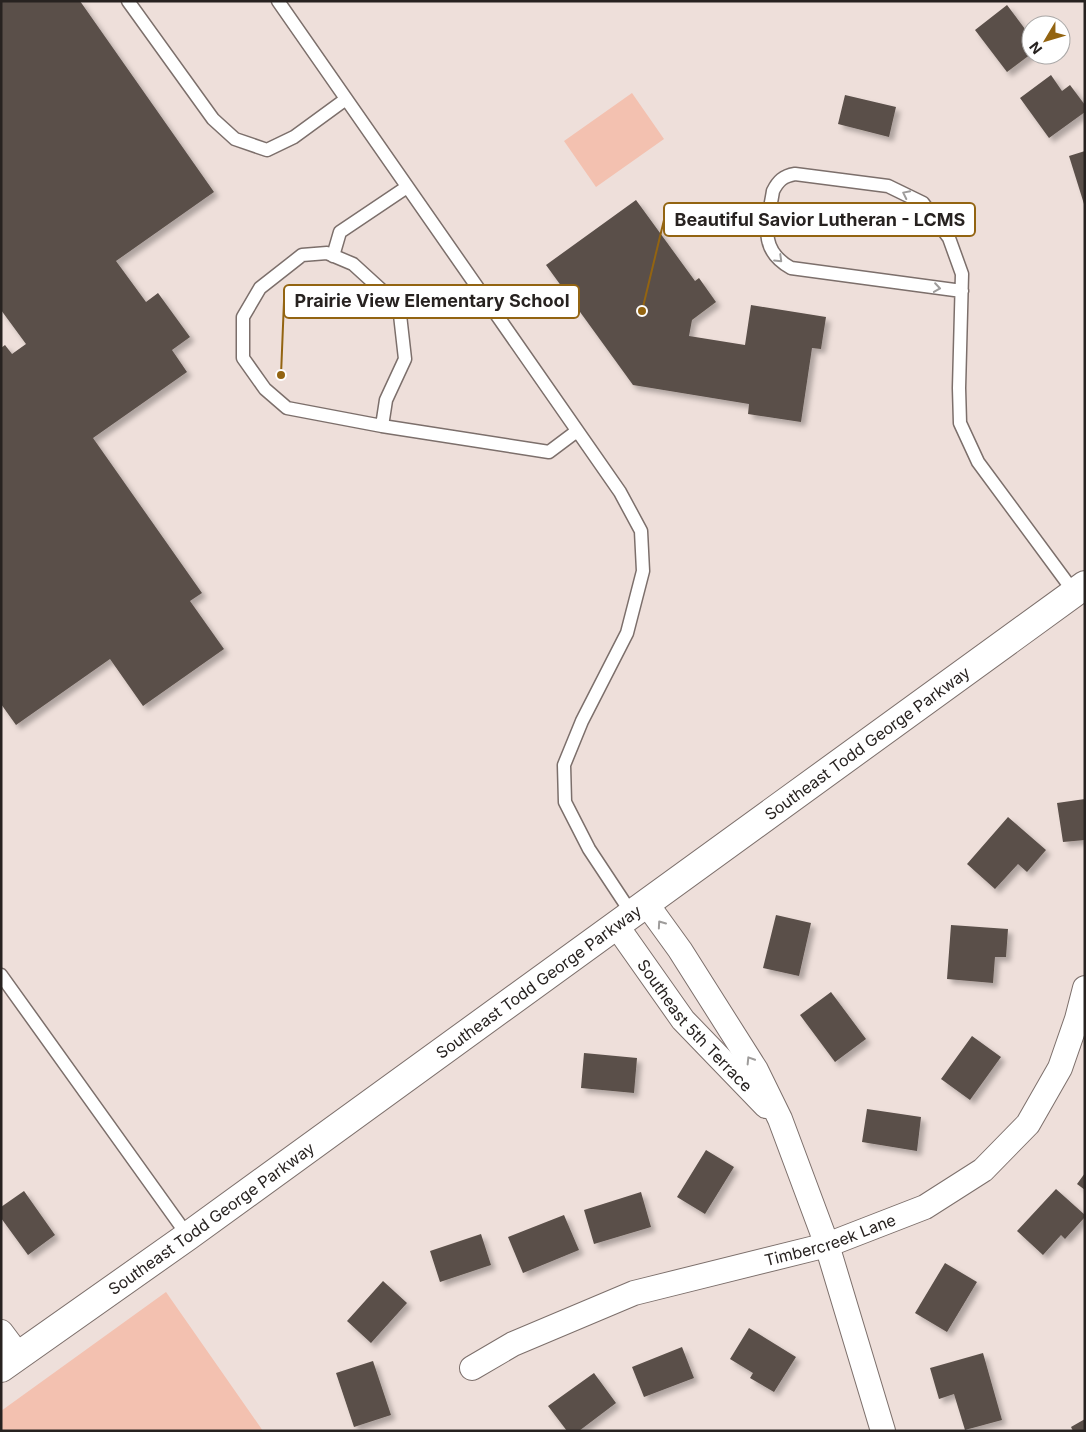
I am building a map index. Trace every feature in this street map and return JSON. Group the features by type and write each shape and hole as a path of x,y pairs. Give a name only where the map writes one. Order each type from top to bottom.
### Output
{"main road":[{"name":"Southeast Todd George Parkway","path":"10,1362 188,1236 1080,589"}],"street":[{"name":"Southeast 5th Terrace","path":"631,914 683,1020 780,1119"},
{"name":"Southeast 5th Terrace","path":"631,914 680,950 756,1070 780,1119 828,1245 883,1431"},
{"name":"Timbercreek Lane","path":"472,1368 513,1344 634,1293 828,1245 925,1207 983,1170 1028,1124 1060,1068 1077,1019 1085,988"},
{"path":"1,1332 10,1362"}],"lane":[{"path":"128,1 213,119 235,139 267,150 294,137 346,99"},
{"path":"278,1 620,492 641,532 643,571 627,633 582,721 564,765 565,802 589,849 631,914"},
{"path":"962,292 791,268 782,263 774,255 766,235 773,191 776,185 788,175 804,175 888,186 923,203 949,238 962,274 962,292 959,388 960,423 978,462 1080,589"},
{"path":"333,256 340,232 407,187"},
{"path":"382,426 386,400 406,359 399,306 352,264 327,253 302,255 260,288 243,317 243,358 265,389 287,408 382,426 549,452 577,431"},
{"path":"1,975 188,1236"}],"shaded area":[{"path":"632,93 664,139 596,187 564,141"},
{"path":"166,1292 263,1431 1,1431 1,1411"}],"building":[{"path":"1,1 80,1 214,192 116,261 146,302 158,293 190,337 172,350 187,372 93,438 202,593 190,601 224,649 143,706 110,659 16,725 1,704 1,348 5,345 12,354 26,344 1,310"},
{"path":"1007,5 1021,24 1021,62 1007,72 975,30"},
{"path":"1051,75 1062,91 1070,85 1085,105 1085,112 1049,138 1020,98"},
{"path":"845,95 896,107 889,137 838,124"},
{"path":"1085,151 1085,204 1084,204 1069,156"},
{"path":"636,200 695,281 699,278 716,302 692,320 689,336 745,345 751,305 826,317 821,349 812,348 801,422 748,414 749,404 633,385 546,265"},
{"path":"1085,799 1085,840 1063,842 1057,803"},
{"path":"1008,817 1046,850 1027,872 1018,864 995,889 967,864"},
{"path":"776,915 811,923 799,976 763,968"},
{"path":"951,925 1008,929 1006,957 995,957 993,983 947,979"},
{"path":"831,992 866,1039 835,1062 800,1015"},
{"path":"972,1036 1001,1057 970,1100 941,1079"},
{"path":"584,1053 637,1058 634,1093 581,1088"},
{"path":"867,1109 921,1117 917,1151 862,1142"},
{"path":"706,1150 734,1167 705,1214 677,1197"},
{"path":"1085,1173 1085,1190 1077,1184"},
{"path":"1056,1189 1085,1217 1065,1239 1061,1235 1043,1255 1017,1231"},
{"path":"24,1191 55,1235 28,1255 1,1218 1,1207"},
{"path":"641,1192 651,1227 594,1244 584,1210"},
{"path":"564,1215 579,1250 523,1273 508,1237"},
{"path":"481,1234 491,1265 440,1282 430,1251"},
{"path":"945,1263 977,1282 947,1332 915,1313"},
{"path":"383,1281 407,1303 371,1343 347,1321"},
{"path":"749,1328 796,1357 774,1392 750,1378 753,1373 730,1359"},
{"path":"682,1347 694,1378 644,1397 632,1367"},
{"path":"983,1353 1002,1420 965,1430 954,1394 939,1399 930,1368"},
{"path":"373,1361 391,1415 354,1427 336,1373"},
{"path":"594,1373 616,1403 579,1431 567,1431 548,1406"},
{"path":"1085,1419 1085,1431 1073,1431 1071,1427"}],"place":[{"name":"Beautiful Savior Lutheran - LCMS","path":"642,311"},
{"name":"Prairie View Elementary School","path":"281,375"}]}
